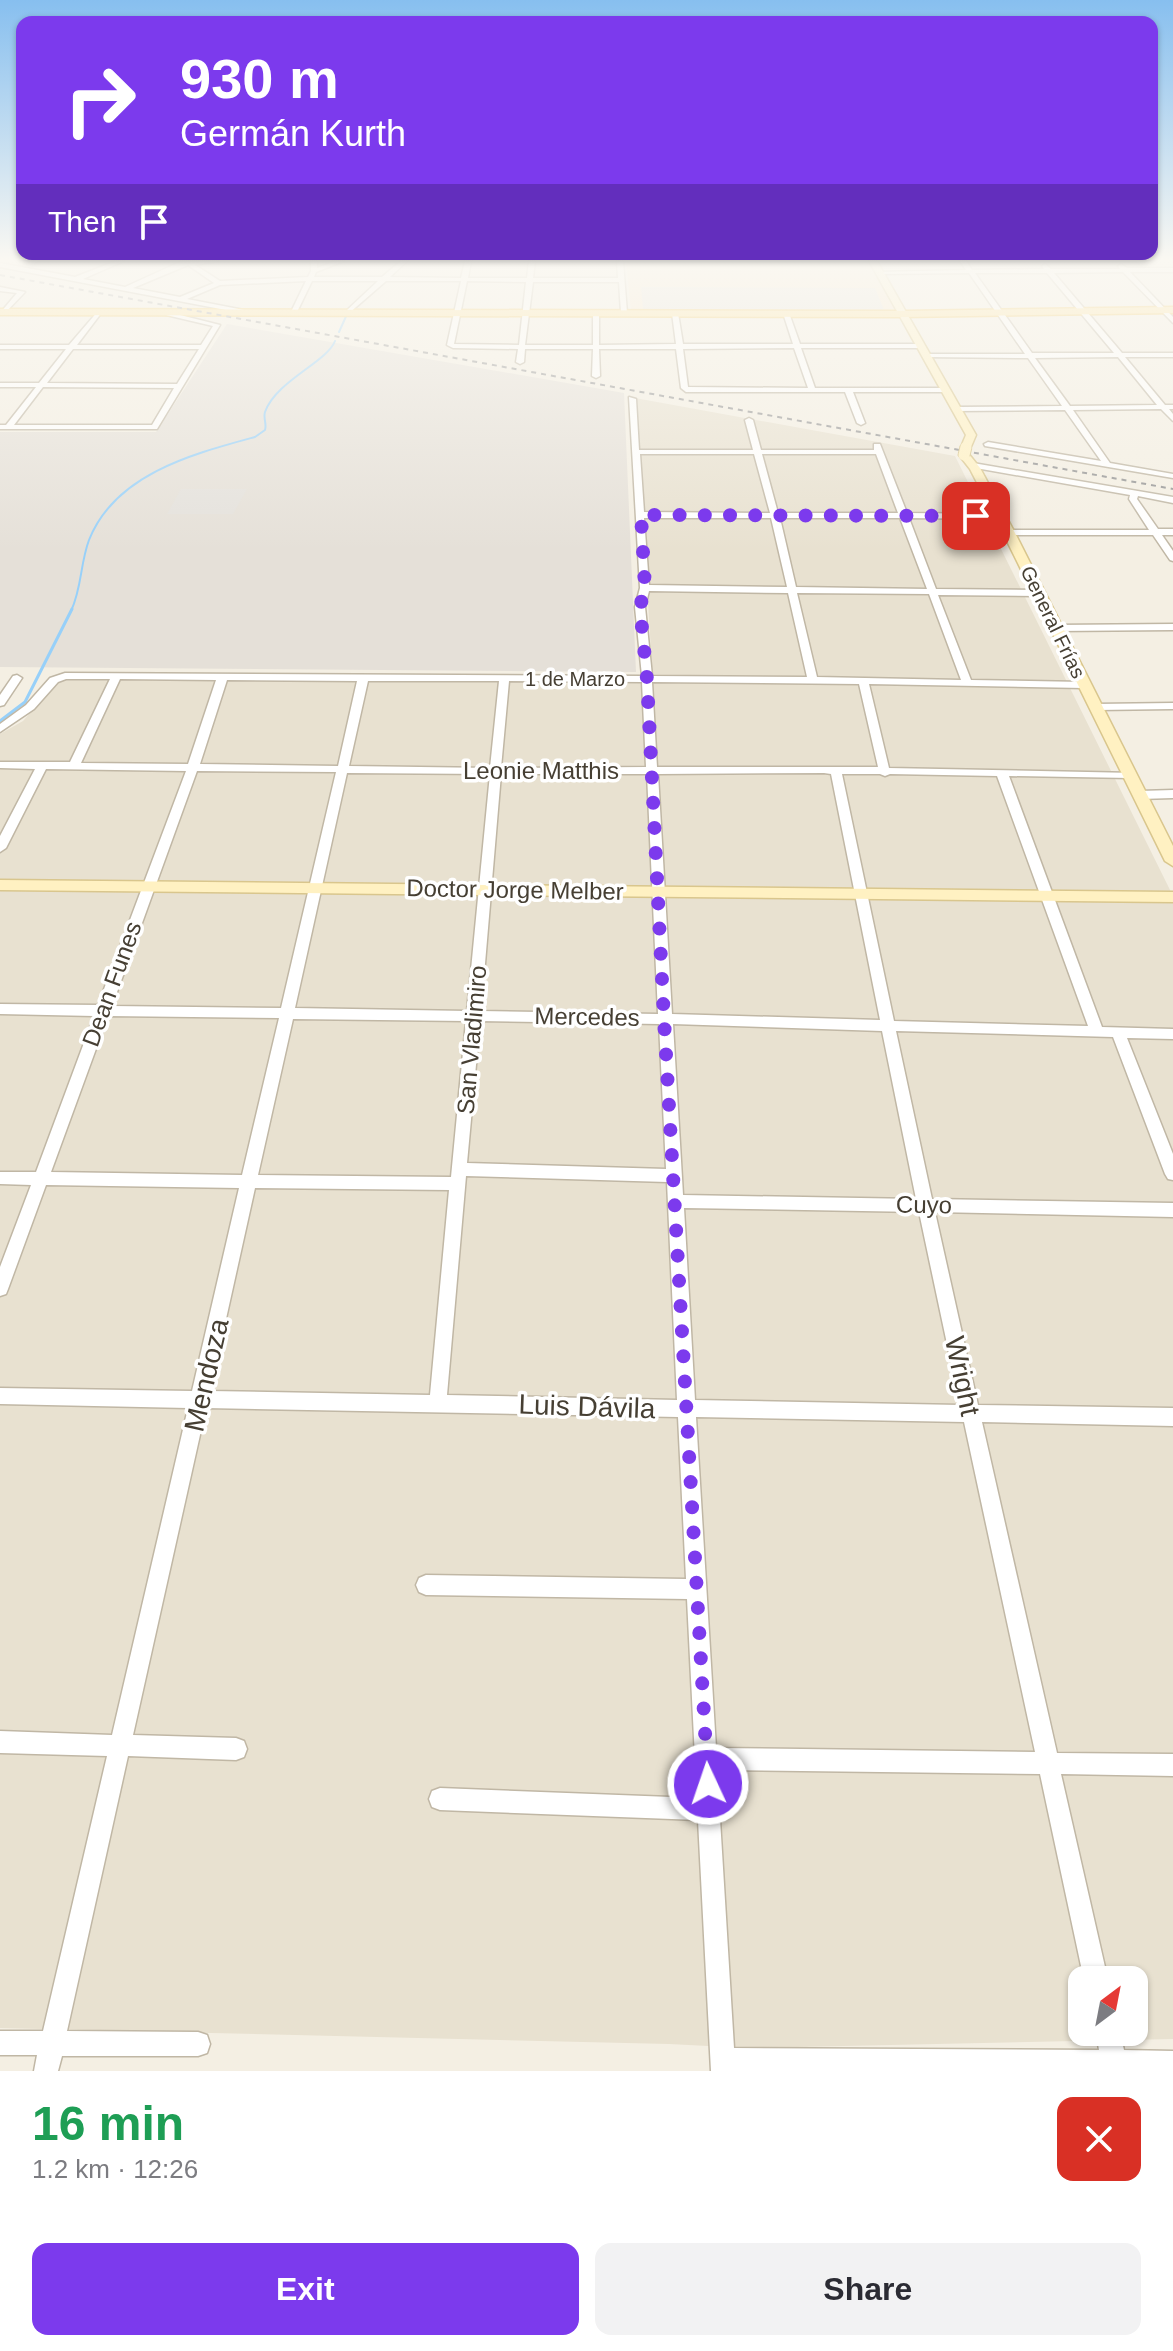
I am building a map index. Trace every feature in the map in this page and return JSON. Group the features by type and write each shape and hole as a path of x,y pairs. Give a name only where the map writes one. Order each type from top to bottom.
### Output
{"main road":[{"name":"General Frías","path":"928,358 972,438 967,456 1009,533 1173,861"},
{"name":"Doctor Jorge Melber","path":"0,885 1173,897"}],"street":[{"path":"4,427 62,358"},
{"path":"4,427 154,427 197,358"},
{"path":"520,358 520,362"},
{"path":"596,358 596,376"},
{"path":"680,358 685,388 689,390 946,390"},
{"path":"801,358 812,390"},
{"path":"1032,358 1108,465"},
{"path":"1122,358 1168,408 1173,419"},
{"path":"0,385 180,386"},
{"path":"848,390 861,423"},
{"path":"632,399 645,588 640,607 647,679 723,2065 1115,2067 1173,2063"},
{"path":"957,409 1168,408"},
{"path":"749,420 813,680"},
{"path":"988,444 1173,476"},
{"path":"636,452 758,453 878,449 967,682"},
{"path":"967,456 1173,500"},
{"path":"1135,493 1133,499 1173,558"},
{"path":"641,515 1000,516"},
{"path":"1009,533 1173,532"},
{"path":"645,588 1038,593"},
{"path":"1056,628 1173,627"},
{"name":"1 de Marzo","path":"0,729 30,707 54,680 65,676 813,680 1084,685"},
{"path":"74,766 116,677"},
{"path":"0,703 17,678"},
{"name":"Dean Funes","path":"0,1289 193,767 222,678"},
{"name":"San Vladimiro","path":"438,1402 504,678"},
{"name":"Mendoza","path":"46,2071 290,1013 314,887 363,679"},
{"path":"863,681 885,773"},
{"path":"1096,707 1173,706"},
{"name":"Leonie Matthis","path":"0,765 1131,775"},
{"path":"0,848 42,766"},
{"name":"Wright","path":"836,771 925,1205 1093,1966"},
{"path":"1002,774 1097,1031"},
{"path":"1140,795 1173,794"},
{"name":"Mercedes","path":"0,1009 664,1019 1173,1034"},
{"path":"1118,1032 1173,1174"},
{"path":"0,1178 250,1183 460,1176 673,1176"},
{"name":"Cuyo","path":"674,1201 1173,1210"},
{"name":"Luis Dávila","path":"0,1396 1173,1417"},
{"path":"426,1585 698,1589"},
{"path":"0,1742 236,1749"},
{"path":"707,1759 1173,1765"},
{"path":"440,1799 709,1809"},
{"path":"0,2043 198,2044"},
{"path":"1111,2046 1115,2067"}],"shaded area":[{"path":"205,358 421,358 624,393 636,672 0,667 0,432 156,432"},
{"path":"635,398 955,456 1173,896 1173,2039 1148,2040 1148,1966 1068,1966 1068,2041 747,2048 0,2028 0,734 23,721 60,679 653,682"},
{"path":"181,489 247,489 233,514 167,514"}],"waterway":[{"path":"71,611 89,540 101,517 117,498 158,470 255,437 265,430 265,414 279,391 321,358"},
{"path":"0,721 25,702 71,611"}],"railway":[{"path":"453,358 1173,489"}],"route":[{"path":"708,1784 647,679 640,607 645,588 641,515 976,516"}]}
